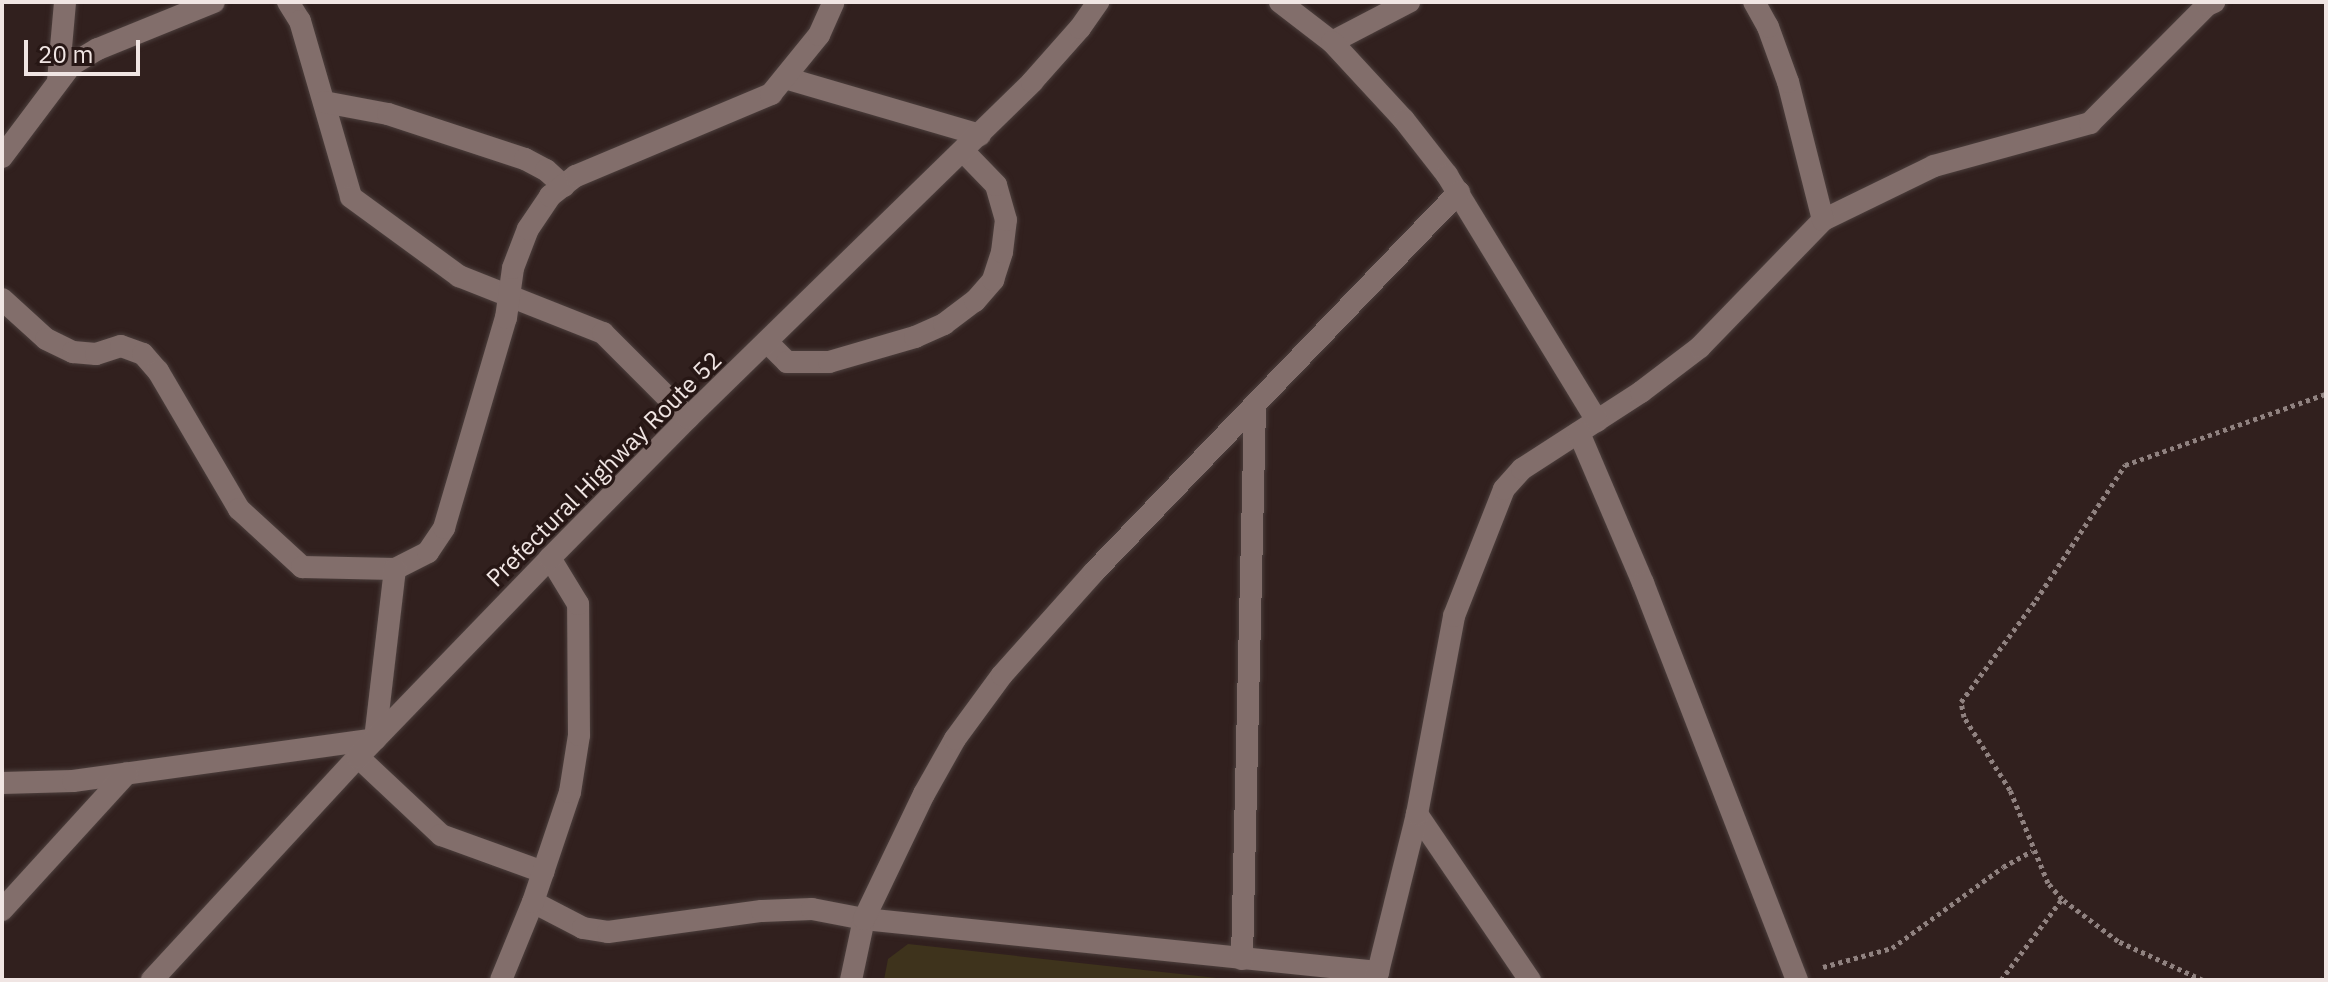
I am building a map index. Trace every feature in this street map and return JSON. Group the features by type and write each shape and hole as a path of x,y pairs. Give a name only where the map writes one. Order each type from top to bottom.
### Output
{"street":[{"path":"58,82 65,2"},
{"path":"2,157 71,65 98,49 214,2"},
{"path":"288,2 300,21 351,197 459,276 603,333 688,418"},
{"path":"2,299 46,339 73,352 96,354 121,346 143,354 158,371 239,509 302,567 395,569 428,552 444,528 506,318 513,268 528,229 550,196 576,176 771,94 819,35 834,2"},
{"name":"Prefectural Highway Route 52","path":"152,980 358,757 550,558 688,418 980,135 1071,39 1098,2"},
{"path":"1280,2 1332,42 1404,120 1459,192 1588,427 1643,583 1795,975"},
{"path":"1332,42 1409,2"},
{"path":"1754,2 1768,27 1788,82 1823,220"},
{"path":"533,902 583,928 608,932 762,911 812,909 864,919 1377,976 1417,814 1454,616 1504,489 1522,469 1588,427 1700,347 1823,220 1934,166 2090,123 2214,2"},
{"path":"785,78 980,135"},
{"path":"324,102 388,114 525,159 546,170 564,186"},
{"path":"768,343 787,362 829,362 915,337 944,324 975,301 993,280 1002,252 1006,220 996,185 963,151"},
{"path":"851,980 864,919 955,739 1002,675 1094,572 1255,408 1459,192"},
{"path":"1242,959 1255,408"},
{"path":"501,980 533,902 570,792 579,735 578,604 550,558"},
{"path":"2,783 73,781 375,739 395,569"},
{"path":"358,757 441,835 543,872"},
{"path":"2,910 127,773"},
{"path":"1417,814 1530,980"}],"path":[{"path":"2203,980 2118,941 2062,899 2048,883 2032,851 2010,790 1964,717 1961,702 2043,590 2125,465 2326,394"},
{"path":"1795,975 1892,948 2003,867 2032,851"},
{"path":"2001,980 2062,899"}],"shaded area":[{"path":"908,944 1235,980 884,980 888,959"}]}
